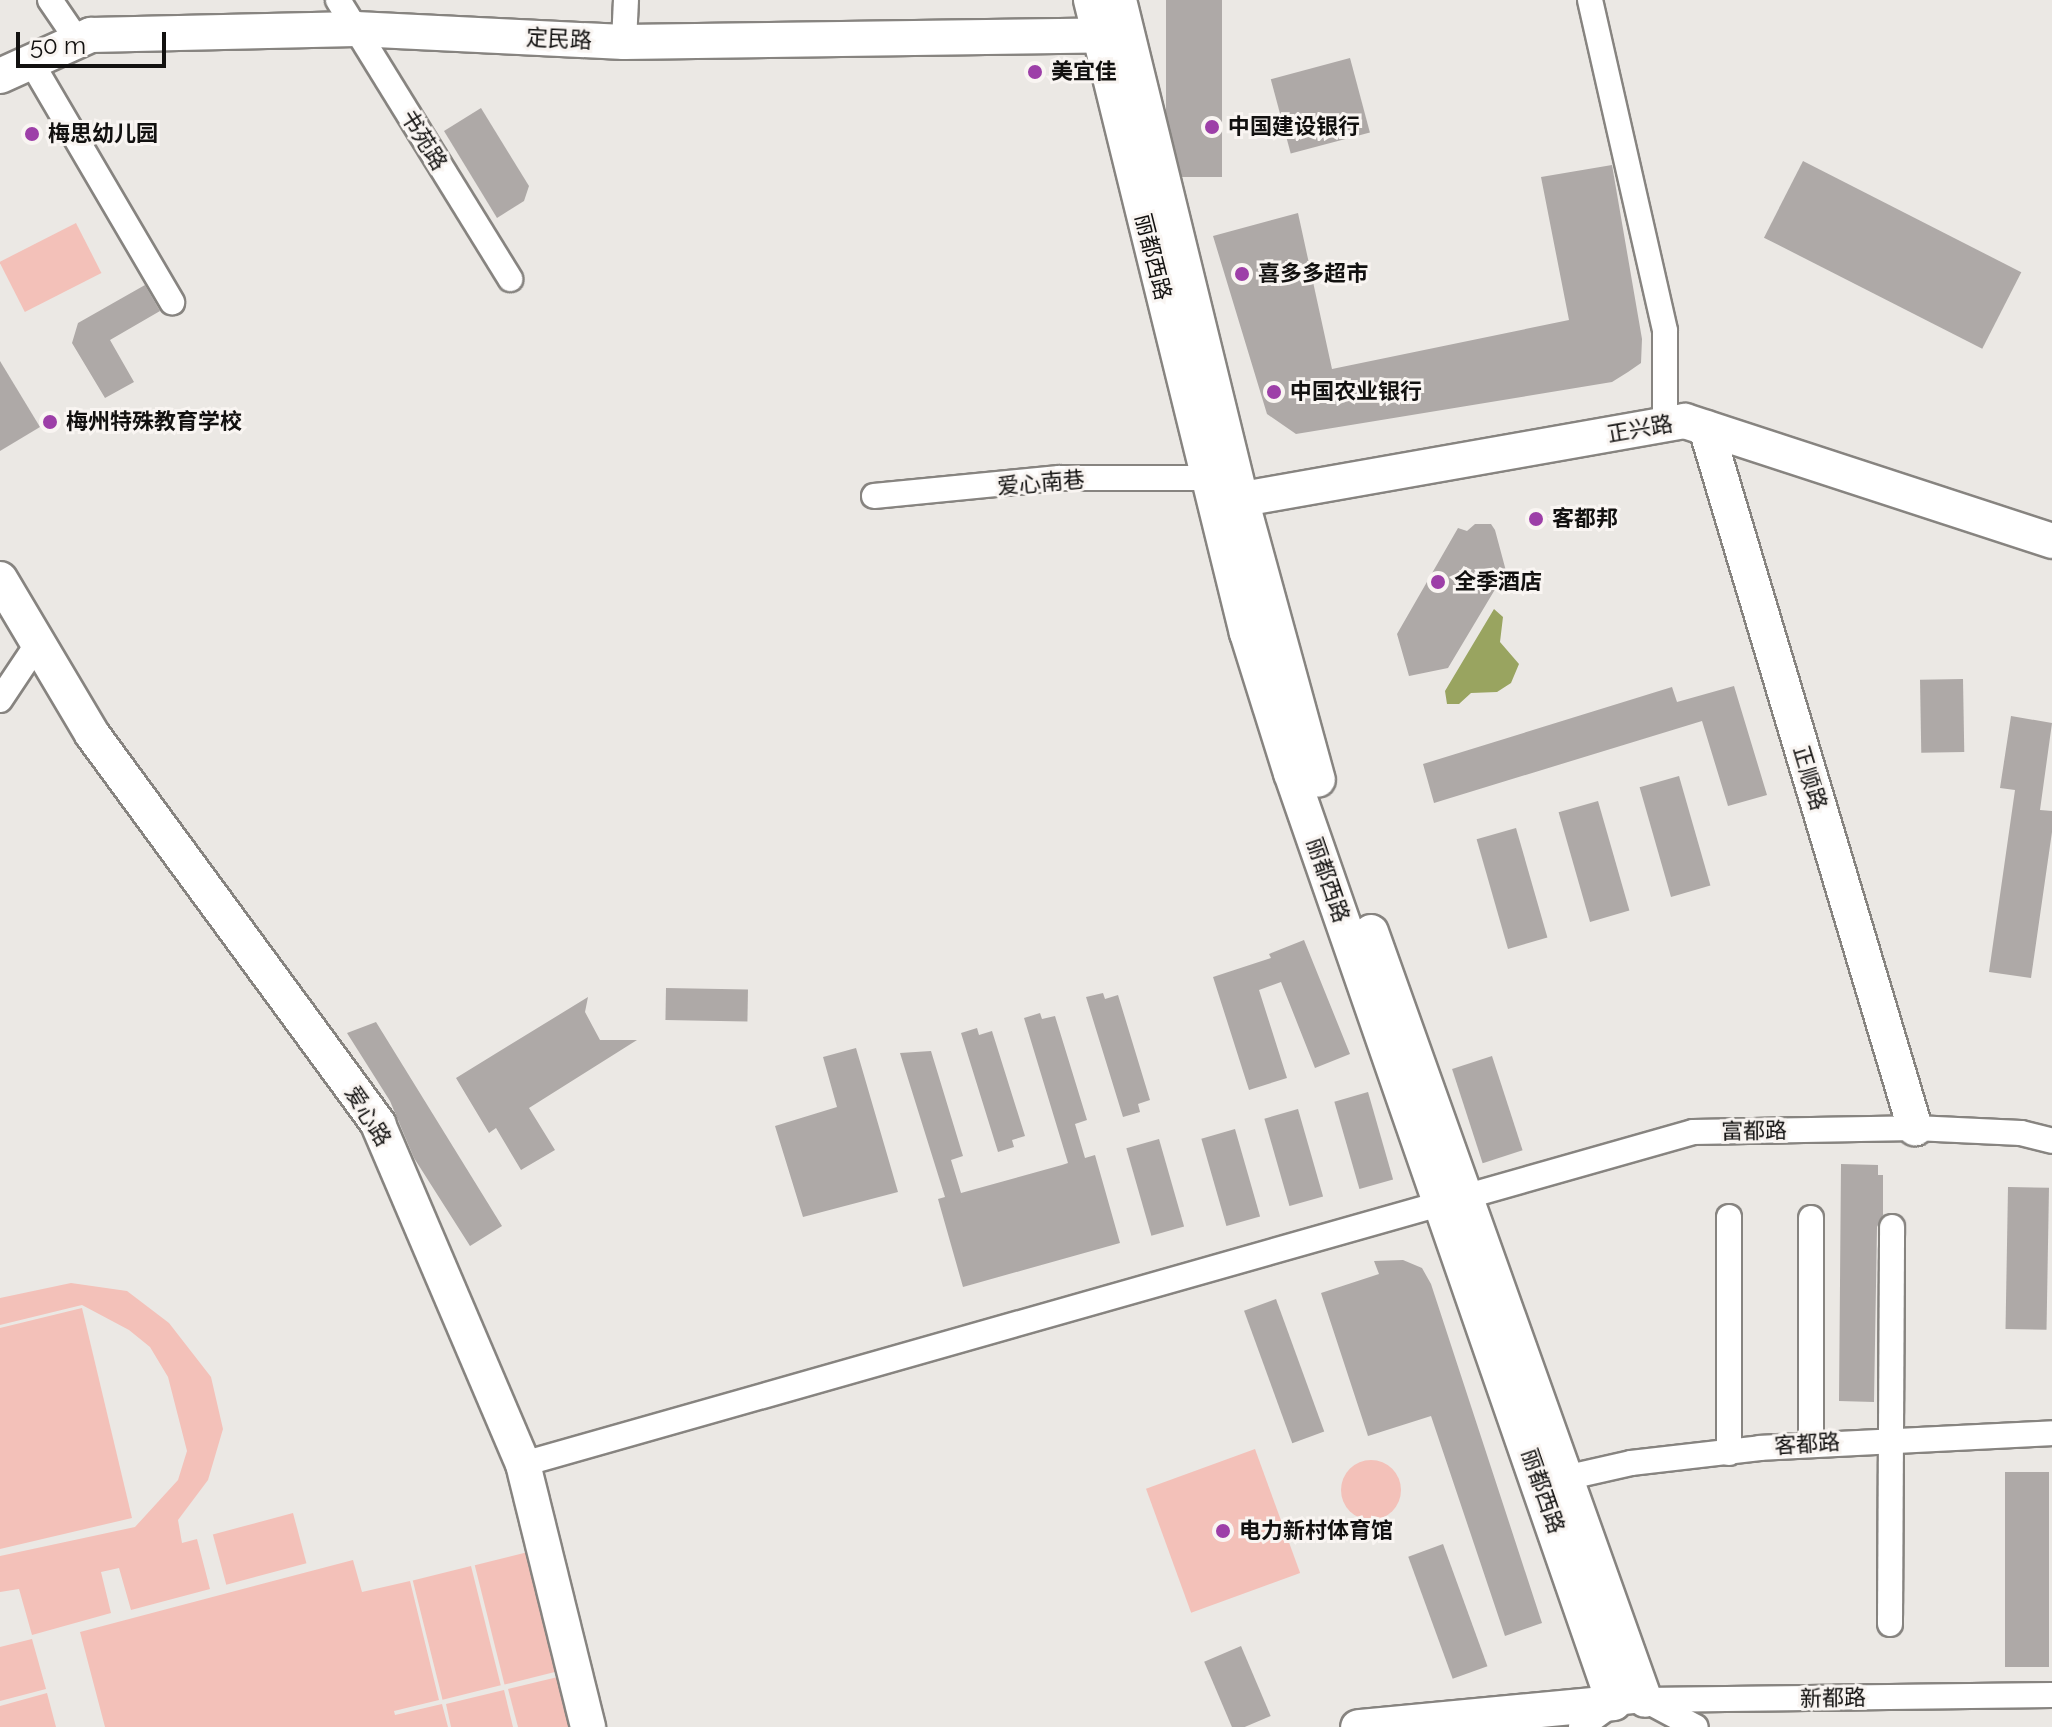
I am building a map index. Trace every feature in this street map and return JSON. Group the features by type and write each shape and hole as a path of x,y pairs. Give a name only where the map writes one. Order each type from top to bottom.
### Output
{"street":[{"path":"50,0 78,41"},
{"name":"书苑路","path":"338,0 510,279"},
{"path":"624,42 626,0"},
{"name":"丽都西路","path":"1091,0 1112,36 1222,494 1247,633 1291,773 1453,1204 1565,1478 1629,1702"},
{"name":"丽都西路","path":"1112,36 1119,0"},
{"path":"1590,0 1665,331 1665,425"},
{"name":"定民路","path":"0,76 91,35 356,29 624,42 1112,36"},
{"path":"30,60 172,302"},
{"name":"正兴路","path":"1222,494 1685,421 2052,541"},
{"name":"正顺路","path":"1706,428 1915,1128"},
{"name":"爱心南巷","path":"874,496 1059,478 1222,494"},
{"name":"爱心路","path":"0,579 92,734 378,1124 523,1464 588,1727"},
{"path":"0,700 38,643"},
{"name":"富都路","path":"523,1464 1453,1204 1693,1132 1915,1128 2021,1133 2052,1141"},
{"name":"丽都西路","path":"1453,1204 1542,1484 1629,1702"},
{"path":"1729,1217 1729,1453"},
{"path":"1811,1218 1811,1443"},
{"path":"1890,1624 1892,1227"},
{"name":"客都路","path":"1565,1478 1631,1463 1811,1443 2052,1433"},
{"name":"新都路","path":"1629,1702 2052,1695"},
{"path":"1358,1727 1629,1702 1696,1727"},
{"path":"1581,1727 1629,1702"}],"shaded area":[{"path":"76,223 101,273 25,312 0,262"},
{"path":"1494,609 1503,617 1500,642 1519,664 1511,683 1497,692 1471,693 1459,704 1447,704 1445,691"},
{"path":"71,1283 127,1291 169,1323 211,1377 223,1429 208,1480 178,1520 182,1543 197,1539 210,1589 131,1610 119,1568 101,1572 111,1613 32,1635 19,1589 0,1592 0,1556 135,1527 178,1480 187,1451 168,1377 150,1347 129,1330 82,1305 0,1325 0,1298"},
{"path":"82,1308 132,1518 0,1549 0,1328"},
{"name":"电力新村体育馆","path":"1255,1449 1300,1573 1191,1613 1146,1489"},
{"path":"1371,1460 1383,1462 1392,1469 1399,1478 1399,1502 1392,1511 1383,1518 1371,1520 1359,1518 1350,1511 1343,1502 1341,1490 1343,1478 1350,1469 1359,1462"},
{"path":"293,1513 306,1563 226,1585 213,1534"},
{"path":"532,1551 562,1670 505,1685 475,1565"},
{"path":"353,1560 362,1592 410,1581 439,1700 394,1711 395,1715 442,1704 448,1727 105,1727 80,1632"},
{"path":"471,1566 501,1685 443,1700 413,1581"},
{"path":"32,1639 46,1689 0,1701 0,1647"},
{"path":"566,1675 579,1727 518,1727 508,1689"},
{"path":"504,1690 513,1727 451,1727 446,1704"},
{"path":"47,1693 56,1727 0,1727 0,1706"}],"building":[{"path":"1166,0 1222,0 1222,177 1166,177"},
{"path":"1350,58 1370,132 1291,154 1271,79"},
{"path":"481,108 529,186 524,201 497,218 444,131"},
{"path":"1803,161 2021,272 1982,349 1764,238"},
{"path":"1612,165 1642,339 1641,363 1612,382 1296,434 1267,414 1213,236 1298,213 1332,369 1569,320 1541,177"},
{"path":"145,285 160,311 110,340 134,382 105,398 72,343 78,323"},
{"path":"0,361 40,427 0,451"},
{"path":"1475,524 1491,524 1495,530 1506,571 1448,668 1409,676 1397,634 1458,528 1467,531"},
{"path":"1963,679 1964,752 1921,753 1920,680"},
{"path":"1734,686 1767,795 1728,806 1702,721 1434,803 1423,764 1672,687 1677,702"},
{"path":"2011,716 2052,723 2040,810 2052,811 2052,832 2031,978 1989,972 2015,790 2000,788"},
{"path":"1679,776 1710,886 1671,897 1640,787"},
{"path":"1598,801 1629,911 1590,922 1559,812"},
{"path":"1516,828 1547,938 1508,949 1477,839"},
{"path":"1304,940 1350,1054 1315,1068 1281,982 1259,990 1287,1078 1249,1090 1213,977 1271,958 1269,954"},
{"path":"666,988 748,989 747,1021 665,1020"},
{"path":"1103,993 1105,999 1118,995 1150,1100 1138,1104 1140,1112 1123,1117 1086,997"},
{"path":"588,997 585,1012 600,1040 637,1040 529,1108 555,1150 521,1170 496,1128 489,1133 456,1078"},
{"path":"1040,1013 1042,1019 1055,1016 1087,1120 1075,1124 1085,1158 1095,1155 1120,1243 963,1287 938,1199 945,1197 900,1053 931,1051 963,1156 951,1160 961,1193 1062,1165 1068,1163 1024,1018"},
{"path":"376,1022 502,1226 470,1246 414,1158 390,1101 347,1033"},
{"path":"977,1028 979,1035 992,1031 1025,1136 1012,1140 1014,1147 998,1152 961,1033"},
{"path":"856,1048 898,1192 803,1217 775,1126 837,1107 823,1057"},
{"path":"1492,1056 1523,1150 1483,1163 1452,1069"},
{"path":"1368,1092 1393,1179 1359,1189 1334,1102"},
{"path":"1298,1109 1323,1196 1289,1206 1264,1119"},
{"path":"1235,1129 1260,1216 1226,1226 1201,1139"},
{"path":"1159,1139 1184,1226 1151,1236 1126,1148"},
{"path":"1841,1164 1878,1165 1878,1175 1883,1175 1883,1215 1877,1227 1874,1402 1839,1401"},
{"path":"2008,1187 2049,1188 2047,1330 2006,1329"},
{"path":"1403,1260 1422,1268 1431,1284 1542,1623 1505,1636 1431,1416 1368,1436 1321,1293 1379,1274 1374,1261"},
{"path":"1276,1299 1324,1431 1292,1443 1244,1311"},
{"path":"2005,1472 2049,1472 2049,1667 2005,1667"},
{"path":"1443,1544 1487,1666 1453,1679 1408,1557"},
{"path":"1241,1646 1271,1716 1245,1727 1232,1727 1204,1662"}],"place":[{"name":"美宜佳","path":"1035,72"},
{"name":"中国建设银行","path":"1212,127"},
{"name":"梅思幼儿园","path":"32,134"},
{"name":"喜多多超市","path":"1242,274"},
{"name":"中国农业银行","path":"1274,392"},
{"name":"梅州特殊教育学校","path":"50,422"},
{"name":"客都邦","path":"1536,519"},
{"name":"全季酒店","path":"1438,582"},
{"name":"电力新村体育馆","path":"1223,1531"}]}
